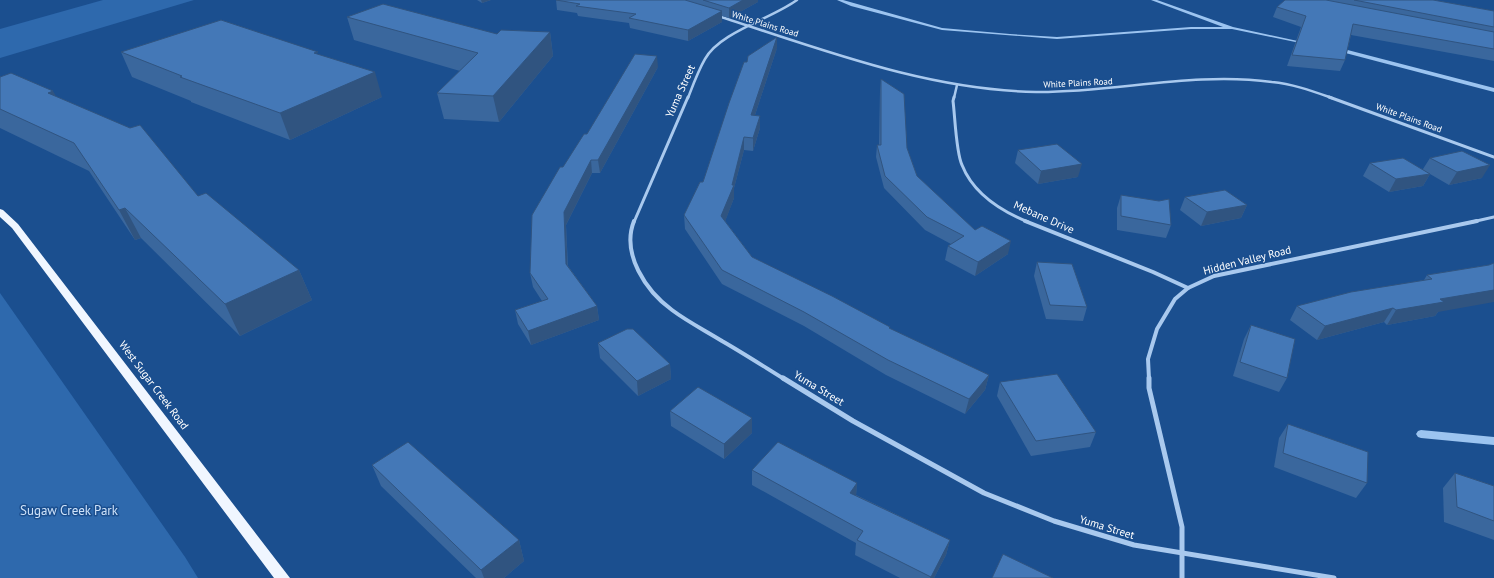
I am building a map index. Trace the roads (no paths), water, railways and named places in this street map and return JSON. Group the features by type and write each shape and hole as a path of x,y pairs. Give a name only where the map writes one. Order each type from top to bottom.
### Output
{"main road":[{"name":"West Sugar Creek Road","path":"0,212 15,226 283,578"}],"street":[{"name":"Yuma Street","path":"797,0 786,8 731,35 714,47 705,58 633,223 630,239 633,260 643,280 651,291 672,310 853,421 984,493 1054,521 1134,545 1334,578"},
{"name":"White Plains Road","path":"710,14 892,71 957,85 997,90 1052,92 1232,78 1274,81 1306,88 1494,156"},
{"name":"Mebane Drive","path":"957,85 953,101 961,164 974,187 992,202 1016,217 1153,272 1188,288"},
{"name":"Hidden Valley Road","path":"1182,578 1182,527 1150,388 1148,359 1158,329 1176,299 1188,288 1214,276 1494,217"}],"waterway":[{"path":"839,0 942,29 1010,35 1057,38 1191,28 1232,28"},
{"path":"1153,0 1232,28"},
{"path":"1232,28 1305,43"},
{"path":"1336,49 1494,90"},
{"path":"1421,434 1494,441"}],"park label":[{"name":"Sugaw Creek Park","path":"69,510"}]}
